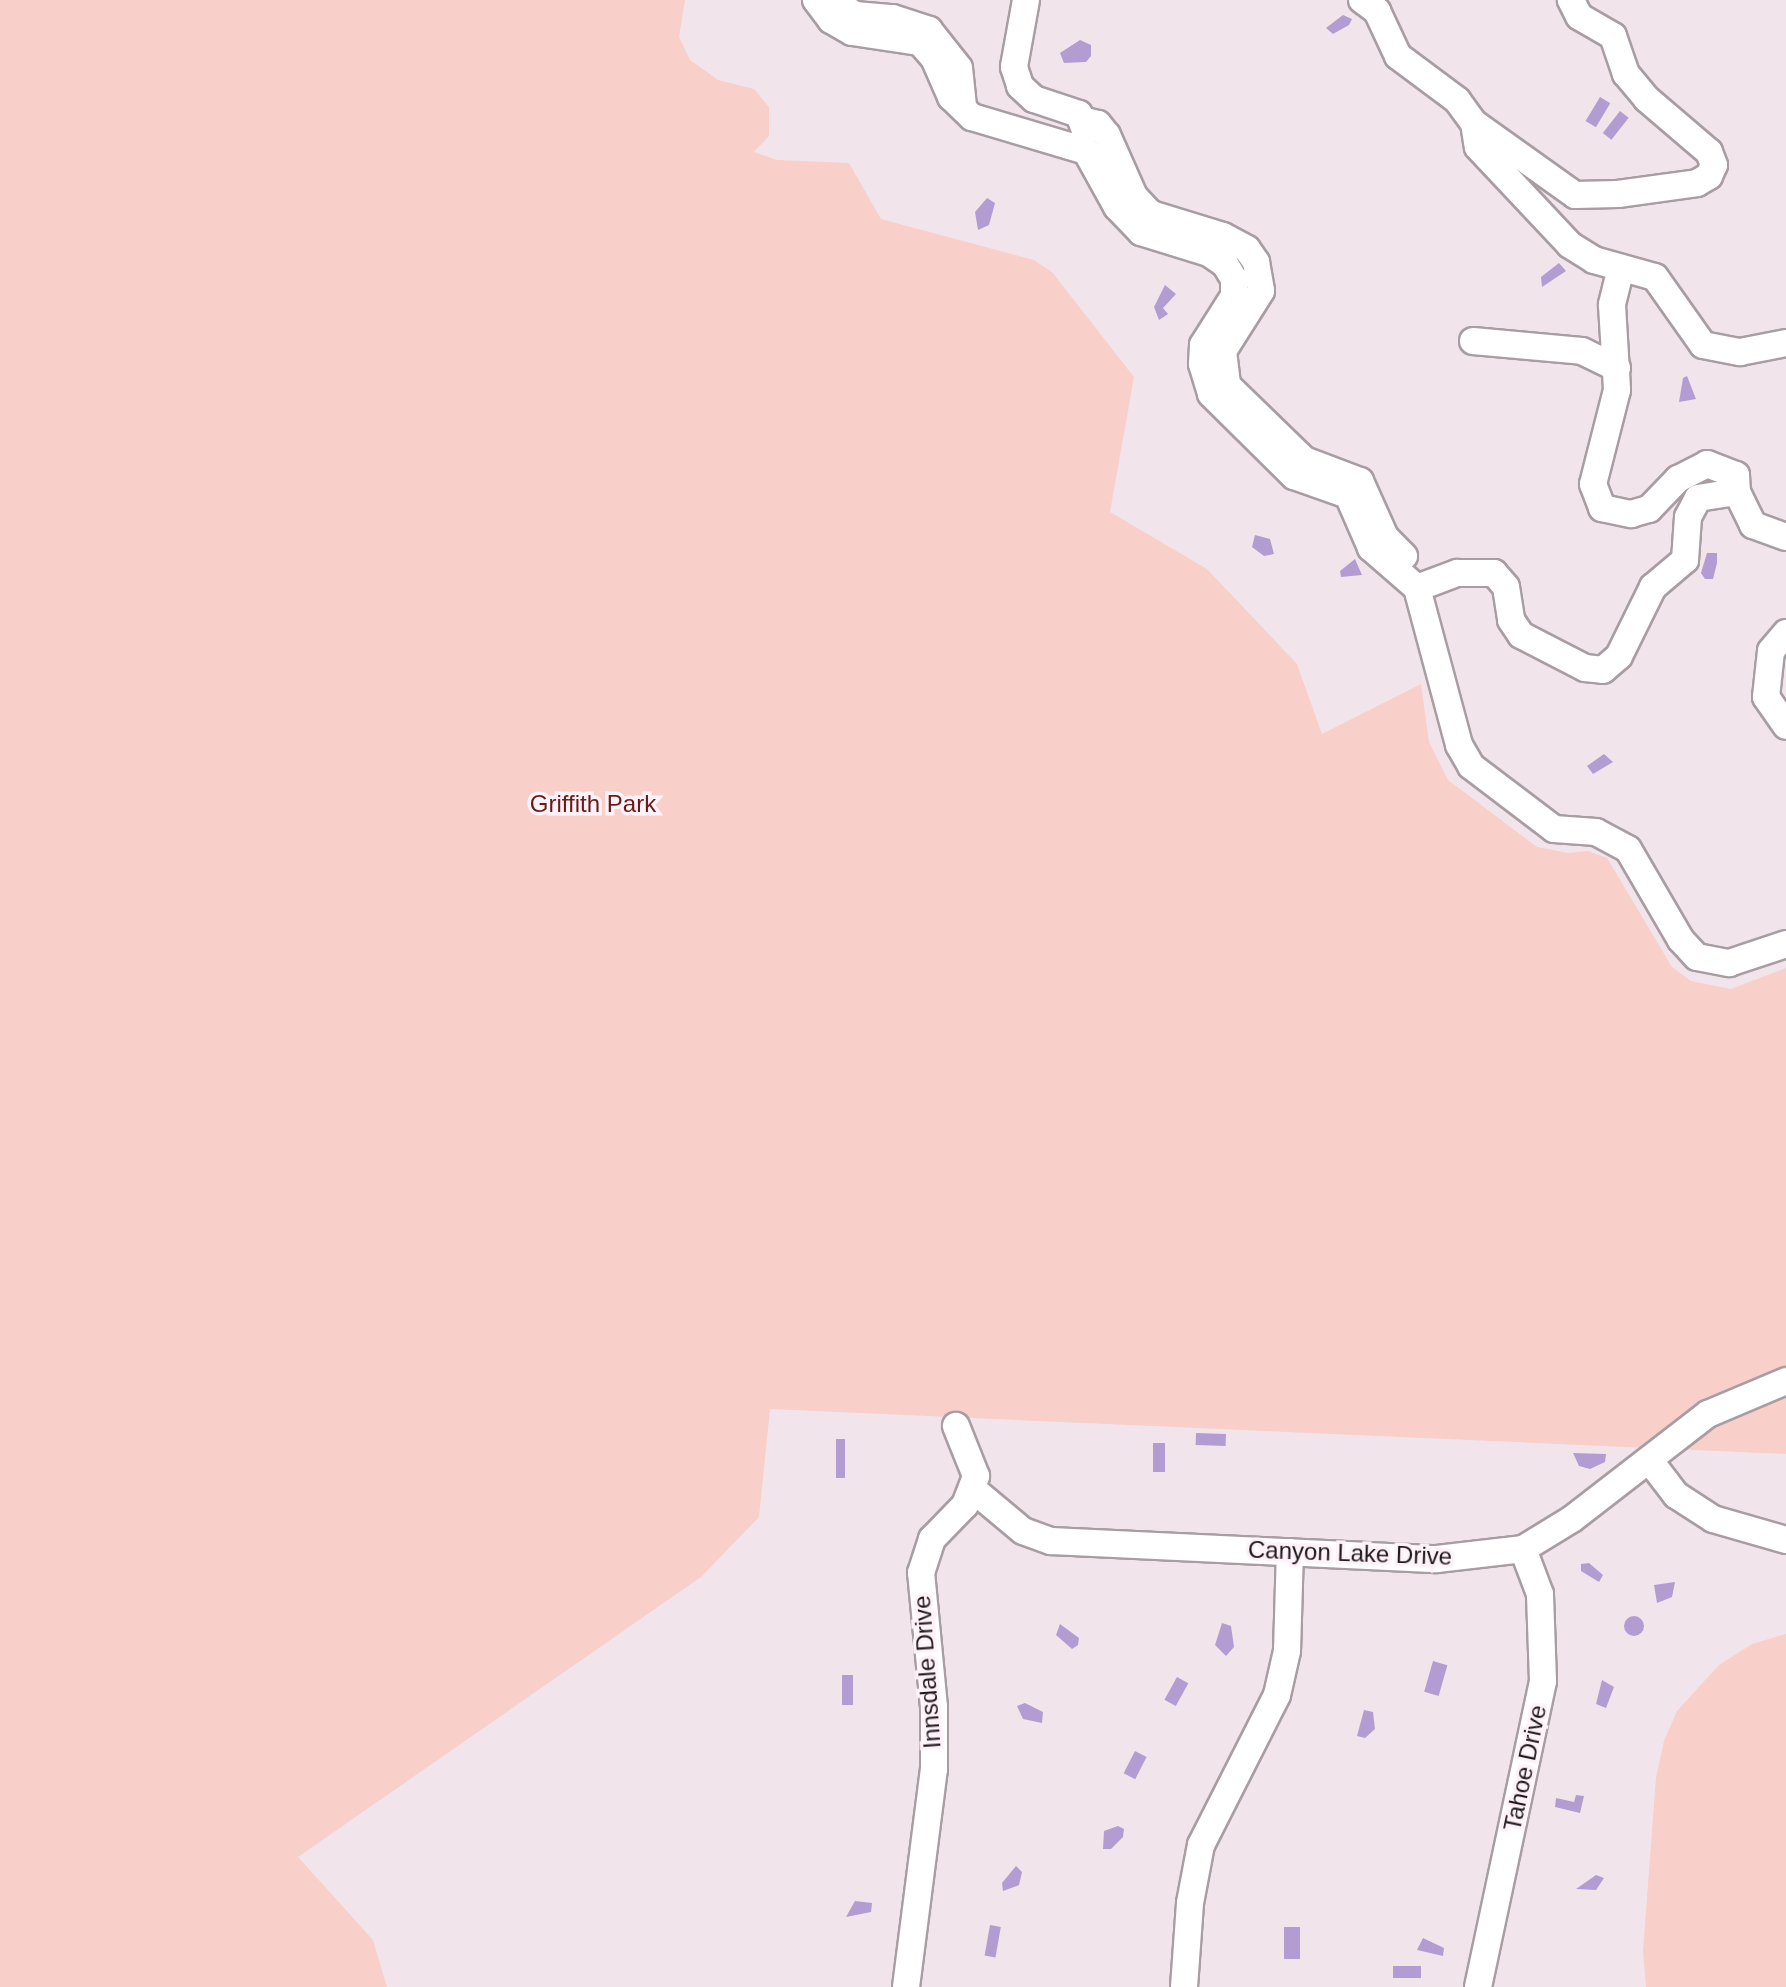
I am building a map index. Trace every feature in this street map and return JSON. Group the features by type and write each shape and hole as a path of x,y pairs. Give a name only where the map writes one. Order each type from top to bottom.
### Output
{"street":[{"path":"816,0 831,20 852,32 920,42 962,108 985,124 1101,161"},
{"path":"834,0 855,15 893,18 929,30 959,68 962,108"},
{"path":"1026,0 1014,67 1020,86 1034,99 1071,110 1082,120 1101,161 1151,214 1236,242 1256,262 1261,291 1223,351 1227,385 1304,460 1360,481 1385,537 1410,562 1459,745 1471,766 1554,829 1596,832 1619,841 1637,859 1681,940 1697,957 1729,963 1786,944"},
{"path":"1362,0 1377,11 1398,56 1411,71 1437,81 1474,123 1575,195 1618,194 1697,183 1709,176 1714,165 1709,152 1647,99 1626,74 1613,36 1579,16 1571,0"},
{"path":"1474,123 1478,147 1535,212 1570,245 1594,260 1655,277 1703,345 1740,352 1786,343"},
{"path":"1621,268 1612,305 1617,390 1593,484 1602,508 1631,514 1649,509 1678,479 1707,464 1736,475 1737,492 1753,525 1786,537"},
{"path":"1473,341 1582,351 1617,368"},
{"path":"1414,583 1457,573 1494,573 1506,587 1511,620 1521,635 1585,668 1603,670 1619,656 1653,587 1685,560 1688,517 1698,498 1737,492"},
{"path":"1786,633 1771,651 1766,697 1786,726"},
{"name":"Canyon Lake Drive","path":"975,1491 1023,1531 1051,1541 1437,1559 1523,1549 1650,1461 1724,1405 1786,1381"},
{"path":"956,1426 976,1476 975,1491"},
{"path":"1650,1461 1676,1495 1713,1519 1786,1540"},
{"name":"Innsdale Drive","path":"906,1987 934,1769 934,1707 921,1573 940,1525 975,1491"},
{"name":"Tahoe Drive","path":"1478,1987 1543,1681 1540,1594 1523,1549"},
{"path":"1184,1987 1190,1903 1201,1845 1277,1695 1287,1651 1290,1552"}],"green space":[{"name":"Griffith Park","path":"0,0 685,0 679,37 690,60 718,80 754,89 769,107 769,136 754,152 777,160 849,163 881,219 1034,260 1052,272 1134,377 1110,512 1207,569 1297,664 1322,734 1421,684 1429,742 1448,780 1537,847 1568,853 1588,851 1607,858 1672,967 1691,981 1731,989 1786,968 1786,1454 770,1409 759,1517 701,1577 298,1857 373,1940 387,1987 0,1987"},
{"path":"1786,1634 1786,1987 1646,1987 1643,1951 1656,1778 1664,1741 1677,1711 1719,1665 1752,1644"}],"shaded area":[{"path":"1343,15 1352,19 1349,25 1333,34 1326,28"},
{"path":"1080,40 1091,45 1091,56 1086,62 1064,63 1060,53"},
{"path":"1600,97 1610,103 1596,127 1586,121"},
{"path":"1620,111 1629,118 1611,140 1603,133"},
{"path":"987,198 995,203 989,225 978,230 975,212"},
{"path":"1559,263 1566,271 1542,287 1541,277"},
{"path":"1165,285 1176,294 1163,308 1168,314 1159,320 1154,307"},
{"path":"1687,376 1696,399 1679,402 1683,378"},
{"path":"1255,535 1270,539 1274,554 1264,556 1252,547"},
{"path":"1707,553 1717,553 1713,579 1705,579 1701,573"},
{"path":"1355,559 1362,575 1341,577 1340,571"},
{"path":"1604,754 1613,762 1593,774 1587,766"},
{"path":"1196,1433 1226,1434 1226,1446 1196,1445"},
{"path":"836,1439 845,1439 845,1478 836,1478"},
{"path":"1153,1443 1165,1443 1165,1472 1153,1472"},
{"path":"1573,1453 1606,1454 1605,1462 1590,1469 1579,1466"},
{"path":"1589,1563 1603,1575 1599,1582 1581,1571 1581,1564"},
{"path":"1675,1582 1672,1597 1657,1603 1654,1585"},
{"path":"1630,1616 1638,1616 1644,1626 1638,1636 1630,1636 1624,1630 1624,1622"},
{"path":"1222,1623 1231,1626 1234,1647 1226,1656 1215,1645"},
{"path":"1060,1624 1079,1638 1078,1645 1072,1649 1056,1635"},
{"path":"1433,1661 1447,1665 1439,1696 1424,1692"},
{"path":"842,1675 853,1675 853,1705 842,1705"},
{"path":"1177,1677 1188,1683 1176,1706 1164,1700"},
{"path":"1602,1680 1614,1687 1606,1708 1596,1704"},
{"path":"1025,1703 1043,1712 1042,1723 1023,1719 1017,1706"},
{"path":"1364,1710 1373,1712 1375,1729 1365,1738 1357,1736"},
{"path":"1135,1751 1147,1757 1135,1779 1124,1773"},
{"path":"1576,1795 1584,1796 1580,1813 1555,1807 1556,1798 1574,1802"},
{"path":"1118,1826 1124,1829 1123,1837 1111,1849 1103,1849 1104,1831"},
{"path":"1016,1866 1022,1872 1019,1885 1003,1891 1002,1883"},
{"path":"1596,1875 1604,1878 1596,1890 1576,1889"},
{"path":"855,1901 872,1903 871,1912 846,1917"},
{"path":"990,1925 1001,1927 995,1957 985,1956"},
{"path":"1284,1927 1300,1927 1300,1959 1284,1959"},
{"path":"1423,1938 1444,1948 1443,1956 1417,1950"},
{"path":"1393,1966 1421,1966 1421,1978 1393,1978"}]}
